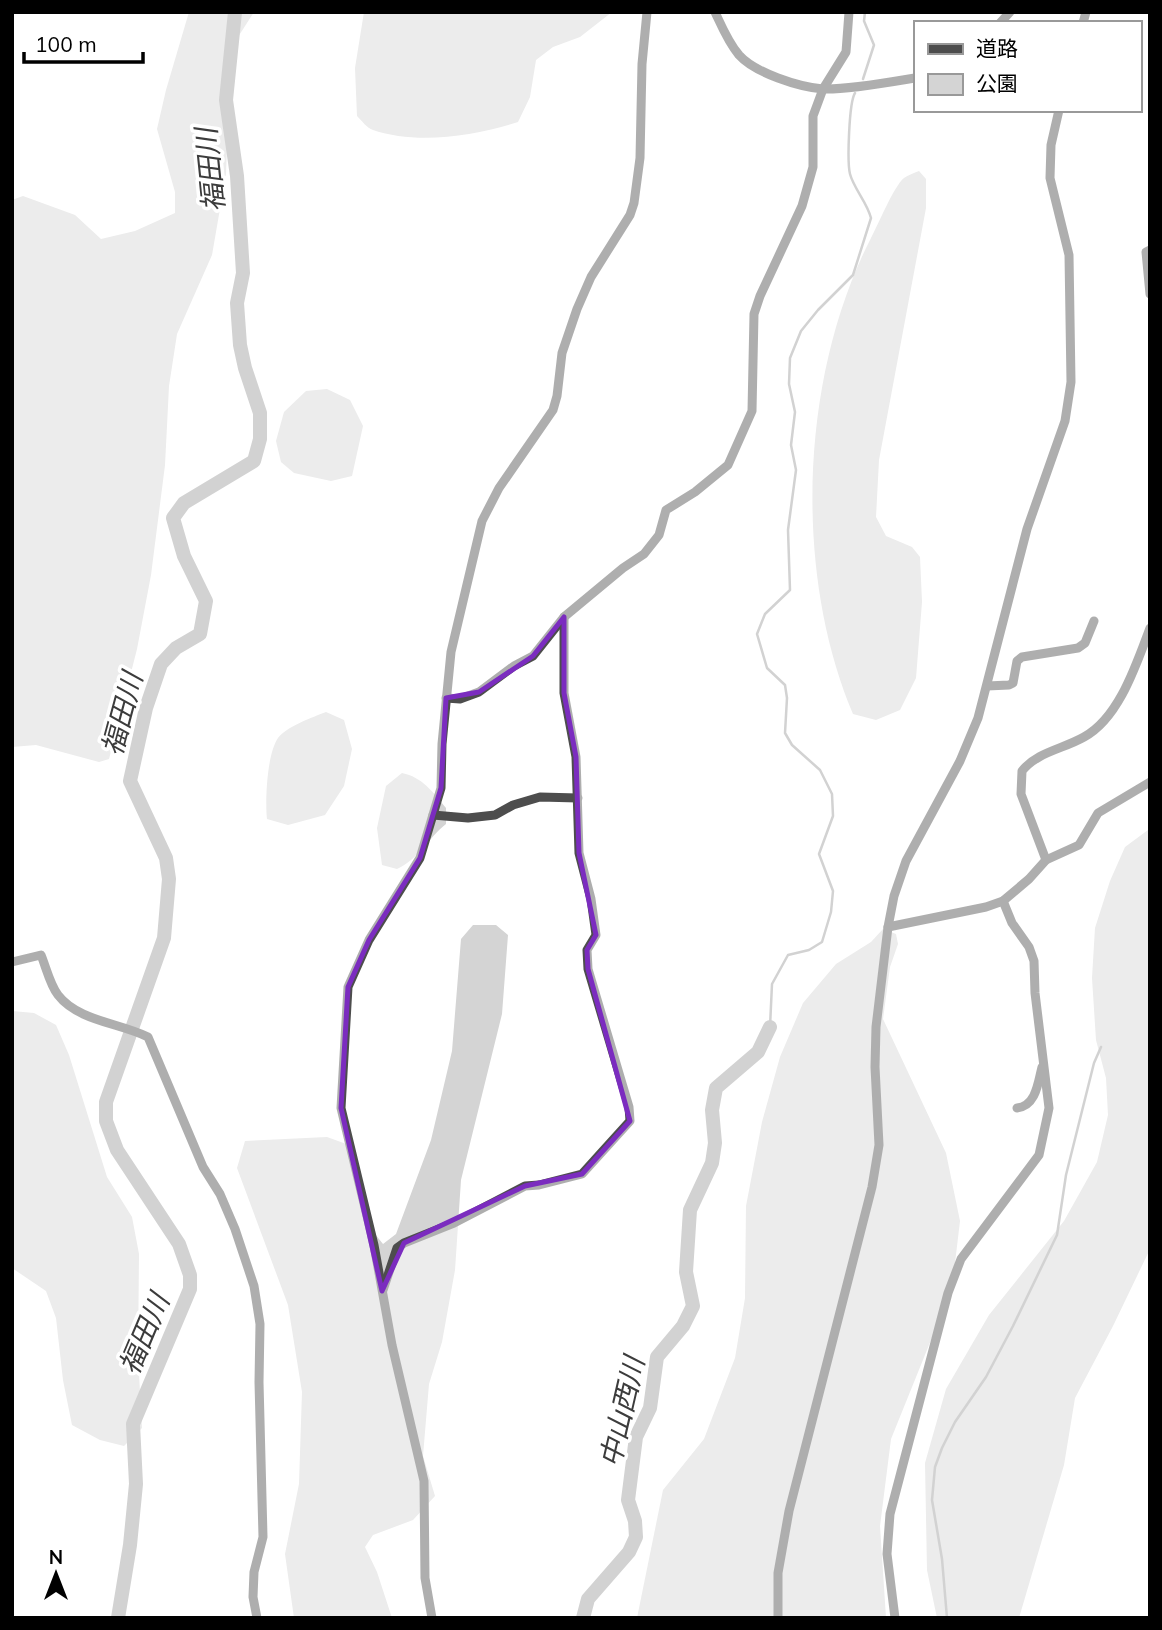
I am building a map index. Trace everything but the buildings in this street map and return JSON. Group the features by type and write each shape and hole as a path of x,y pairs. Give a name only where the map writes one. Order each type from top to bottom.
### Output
{"street":[{"path":"432,1618 425,1578 424,1481 341,1108 348,987 369,940 421,858 441,788 446,698 452,652 482,521 499,488 553,410 562,353 577,309 591,277 630,215 634,203 640,158 642,64 647,12"},
{"path":"715,12 729,42 740,57 752,66 787,80 823,89 914,78"},
{"path":"446,698 460,699 480,692 514,666 533,656 564,617 644,554 659,535 666,510 695,492 728,465 752,411 754,314 802,206 813,167 813,116 823,89 846,52 849,12"},
{"path":"778,1618 778,1573 789,1511 872,1187 878,1146 876,1027 894,896 906,861 969,744 988,686 1027,529 1065,421 1069,400 1069,255 1050,178 1051,145 1059,112"},
{"path":"1150,250 1146,252 1150,293"},
{"path":"382,1291 397,1248 404,1243 466,1218 525,1186 582,1174 631,1121 588,969 587,950 596,935 591,899 579,853 576,757 564,693 564,617"},
{"path":"988,686 1010,685 1017,661 1022,657 1077,648 1085,643 1094,621"},
{"path":"1046,860 1021,794 1022,771 1037,758 1084,737 1104,724 1121,694 1150,628"},
{"path":"888,927 986,907 1003,901 1030,879 1046,860 1079,845 1098,814 1150,782"},
{"path":"433,816 495,816 513,806 540,797 578,798"},
{"path":"895,1618 887,1554 890,1514 948,1293 961,1259 1039,1155 1049,1108 1035,993 1034,961 1003,901"},
{"path":"12,962 41,955 58,995 69,1005 94,1018 148,1037 203,1167 220,1195 235,1229 254,1286 260,1324 263,1536 254,1572 253,1597 257,1618"},
{"path":"1017,1108 1030,1102 1044,1062"}],"highlighted area":[{"path":"564,617 564,693 576,757 579,853 596,935 587,950 588,969 630,1121 582,1174 525,1186 404,1243 382,1291 341,1108 348,987 369,940 420,858 441,788 446,698 479,692 533,656"}],"green space":[{"path":"189,12 254,12 238,37 229,92 226,174 212,255 177,334 169,386 165,465 151,575 137,649 109,759 99,762 36,745 12,747 12,200 23,196 75,215 101,239 135,231 175,213 175,192 157,129"},
{"path":"364,12 612,12 580,37 553,47 536,60 530,97 518,122 465,135 427,138 390,135 373,130 357,116 355,68"},
{"path":"919,171 926,179 926,208 879,460 876,517 886,536 912,547 920,557 922,602 916,678 900,710 876,720 853,714 834,658 821,599 814,537 813,474 818,412 830,351 847,292 886,206 900,182"},
{"path":"327,389 350,400 363,426 352,476 331,481 294,473 281,462 276,441 284,412 306,391"},
{"path":"326,712 344,720 352,749 344,786 325,815 288,825 267,819 269,766 274,745 282,734 293,726"},
{"path":"402,773 427,786 436,796 446,808 446,824 411,860 397,869 382,865 377,828 386,786"},
{"path":"1148,830 1150,1249 1075,1398 1064,1465 1019,1618 937,1618 927,1570 925,1463 946,1389 989,1315 1064,1221 1097,1162 1108,1115 1106,1078 1096,1040 1092,978 1095,928 1110,881 1125,847"},
{"path":"473,925 496,925 508,935 502,1014 461,1180 455,1270 442,1342 429,1384 423,1456 435,1496 413,1520 373,1535 365,1547 377,1572 392,1618 294,1618 285,1554 299,1484 302,1392 288,1305 237,1168 245,1141 327,1137 349,1145 371,1229 383,1244 396,1234 431,1140 452,1051 461,939"},
{"path":"883,929 896,934 898,944 890,967 883,1019 946,1153 960,1221 952,1288 891,1439 880,1526 886,1618 637,1618 663,1490 704,1439 735,1358 745,1298 746,1206 762,1122 780,1057 803,1003 836,964 871,942"},
{"path":"12,1011 34,1013 56,1025 69,1055 107,1177 132,1217 139,1254 138,1356 142,1428 124,1446 100,1440 72,1425 63,1380 56,1318 46,1291 12,1268"}],"waterway":[{"name":"福田川","path":"118,1618 130,1545 136,1484 133,1424 190,1289 190,1275 179,1244 117,1150 106,1121 106,1102 164,938 169,879 166,858 130,781 146,708 161,664 176,648 200,634 206,601 184,556 173,518 184,503 254,461 260,439 260,413 240,345 237,303 243,273 237,176 226,100 235,12"},
{"path":"863,79 874,45 864,21 865,12"},
{"path":"770,1027 772,984 788,955 809,950 822,942 831,912 833,891 819,854 833,816 832,794 820,770 792,745 785,733 785,685 767,668 757,634 765,614 790,590 788,530 796,470 791,445 795,412 789,384 790,358 801,331 853,275 871,218 852,180 849,167 850,119 855,93"},
{"name":"中山西川","path":"583,1618 588,1599 629,1552 636,1537 635,1521 628,1500 636,1437 650,1408 657,1357 683,1326 693,1306 686,1272 690,1210 712,1163 715,1143 712,1110 716,1088 758,1052 770,1027"},
{"path":"947,1618 942,1559 932,1500 935,1467 955,1422 986,1377 1013,1326 1057,1235 1066,1175 1094,1063 1101,1047"}]}
